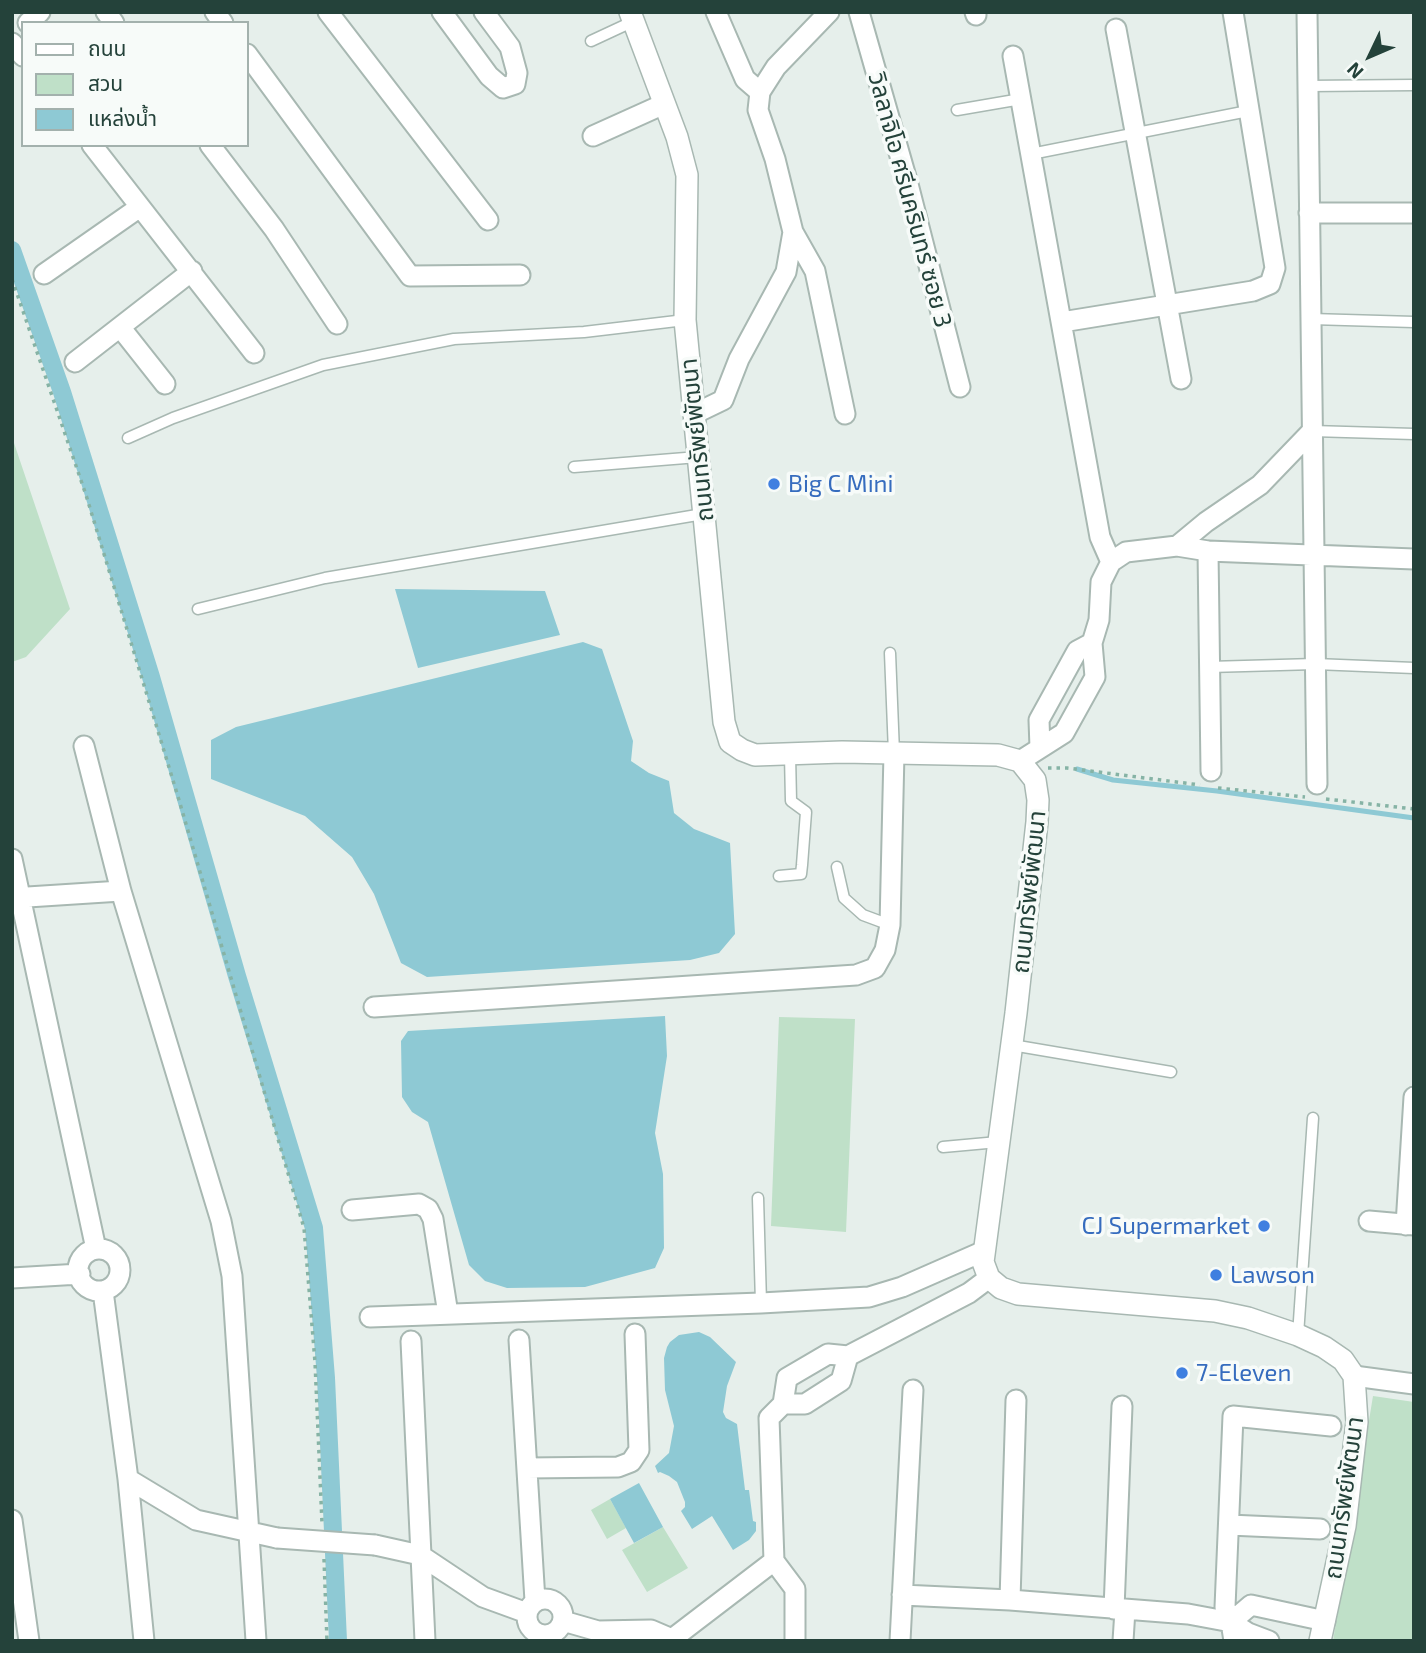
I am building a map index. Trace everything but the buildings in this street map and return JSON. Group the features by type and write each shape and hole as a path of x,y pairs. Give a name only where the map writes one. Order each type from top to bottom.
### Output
{"street":[{"path":"328,12 488,220"},
{"path":"442,12 489,76 503,88 515,84 517,73 510,47 484,12"},
{"path":"716,12 745,79 760,92"},
{"name":"วิลลาจิโอ ศรีนครินทร์ ซอย 3","path":"859,12 908,184 960,387"},
{"path":"1062,322 1262,289 1270,284 1274,277 1275,268 1233,12"},
{"path":"1307,12 1317,784"},
{"path":"827,13 776,67 760,92 758,110 775,159 793,232 815,271 845,414"},
{"name":"ถนนทรัพย์พัฒนา","path":"632,16 683,156 687,175 685,320 724,722 730,742 755,755 998,755 1020,761 1035,780 1038,800 1012,1045 984,1251 983,1262 989,1278"},
{"path":"1116,29 1181,379"},
{"path":"248,55 410,276 520,275"},
{"path":"1013,55 1100,537 1111,562"},
{"path":"593,136 664,104"},
{"path":"94,147 254,353"},
{"path":"212,147 274,229 337,324"},
{"path":"44,274 140,207"},
{"path":"1309,213 1414,213"},
{"path":"694,414 723,400 740,359 786,272 793,232"},
{"path":"75,362 192,271"},
{"path":"120,327 165,384"},
{"path":"1177,546 1206,522 1260,485 1312,431"},
{"path":"1020,761 1063,733 1095,677 1092,643 1100,620 1101,582 1111,562 1126,552 1177,546 1208,551 1414,559"},
{"path":"1208,551 1211,771"},
{"path":"1040,748 1040,720 1077,651 1092,643"},
{"path":"84,746 121,891 221,1221 232,1276 257,1641"},
{"path":"374,1007 856,975 875,968 885,950 890,925 894,753"},
{"path":"12,859 17,898 96,1249"},
{"path":"17,898 121,891"},
{"path":"1369,1221 1410,1225 1414,1097"},
{"path":"352,1210 419,1204 428,1209 433,1219 448,1314"},
{"path":"96,1249 111,1252 120,1266 116,1283 103,1291 89,1287 80,1274 82,1258 96,1249"},
{"path":"370,1317 869,1297 902,1287 984,1251"},
{"path":"12,1278 80,1274"},
{"path":"795,1641 795,1589 774,1562 769,1419 783,1404 787,1378 828,1354 848,1356 969,1293 989,1278 1001,1288 1018,1294 1215,1311 1248,1318 1324,1347 1343,1360 1354,1376 1414,1384"},
{"path":"103,1291 128,1479 144,1641"},
{"path":"527,1468 618,1467 631,1462 639,1450 635,1334"},
{"path":"519,1340 527,1468 531,1607 527,1621 531,1629 543,1638 553,1633 563,1621 562,1609 554,1601 542,1598 531,1607"},
{"path":"411,1341 425,1641"},
{"path":"783,1404 805,1404 841,1381 848,1356"},
{"name":"ถนนทรัพย์พัฒนา","path":"1322,1631 1345,1527 1357,1422 1354,1376"},
{"path":"900,1641 913,1390"},
{"path":"1010,1600 1016,1400"},
{"path":"1122,1406 1119,1609 1123,1641"},
{"path":"1233,1631 1225,1607 1233,1416 1331,1426"},
{"path":"128,1479 196,1520 277,1538 375,1545 420,1555 483,1597 531,1607"},
{"path":"12,1520 29,1641"},
{"path":"1228,1525 1320,1530"},
{"path":"563,1621 598,1631 652,1630 672,1640 774,1562"},
{"path":"902,1595 1010,1600 1188,1614 1269,1641"},
{"path":"1233,1631 1251,1605 1322,1631"}],"lane":[{"path":"591,41 632,16"},
{"path":"1308,86 1414,85"},
{"path":"957,110 1021,99"},
{"path":"1031,155 1248,111"},
{"path":"1311,319 1414,322"},
{"path":"128,438 173,418 323,365 454,339 584,332 685,320"},
{"path":"1312,431 1414,434"},
{"path":"574,467 698,457"},
{"path":"198,609 326,578 704,514"},
{"path":"890,653 894,753"},
{"path":"1209,667 1315,664 1414,668"},
{"path":"779,876 801,874 802,864 806,812 791,801 790,755"},
{"path":"836,867 844,898 863,915 890,925"},
{"path":"1012,1045 1171,1072"},
{"path":"1298,1335 1313,1118"},
{"path":"943,1147 998,1142"},
{"path":"758,1198 761,1303"}],"path":[{"path":"12,279 98,534 304,1228 315,1362 322,1529"},
{"path":"324,1557 327,1641"}],"green space":[{"path":"12,437 70,609 26,657 12,662"},
{"path":"779,1017 855,1019 846,1232 771,1226"},
{"path":"1373,1396 1414,1402 1414,1641 1333,1641"},
{"path":"610,1499 626,1528 607,1539 591,1510"},
{"path":"663,1527 688,1568 647,1592 622,1550"}],"water":[{"path":"395,589 545,591 560,635 418,668"},
{"path":"583,642 602,649 633,741 631,761 649,773 669,781 674,813 694,829 730,843 735,934 719,953 690,960 427,977 401,963 374,894 352,857 305,816 211,779 211,740 236,727"},
{"path":"665,1016 667,1056 655,1133 663,1174 664,1248 655,1268 585,1287 507,1288 485,1281 469,1265 428,1122 412,1112 402,1097 401,1041 408,1031"},
{"path":"699,1332 710,1337 736,1362 727,1386 723,1412 726,1418 737,1424 745,1490 749,1490 756,1531 749,1540 733,1550 712,1516 692,1529 681,1511 685,1502 677,1482 658,1473 655,1466 669,1453 674,1426 665,1390 664,1358 667,1347 679,1335"},
{"path":"639,1483 663,1527 634,1543 610,1499"}],"waterway":[{"path":"12,250 62,392 151,677 237,976 314,1228 326,1378 338,1641"},
{"path":"1077,769 1113,780 1217,791 1414,818"}],"place":[{"name":"Big C Mini","path":"774,484"},
{"name":"CJ Supermarket","path":"1264,1226"},
{"name":"Lawson","path":"1216,1275"},
{"name":"7-Eleven","path":"1182,1373"}]}
